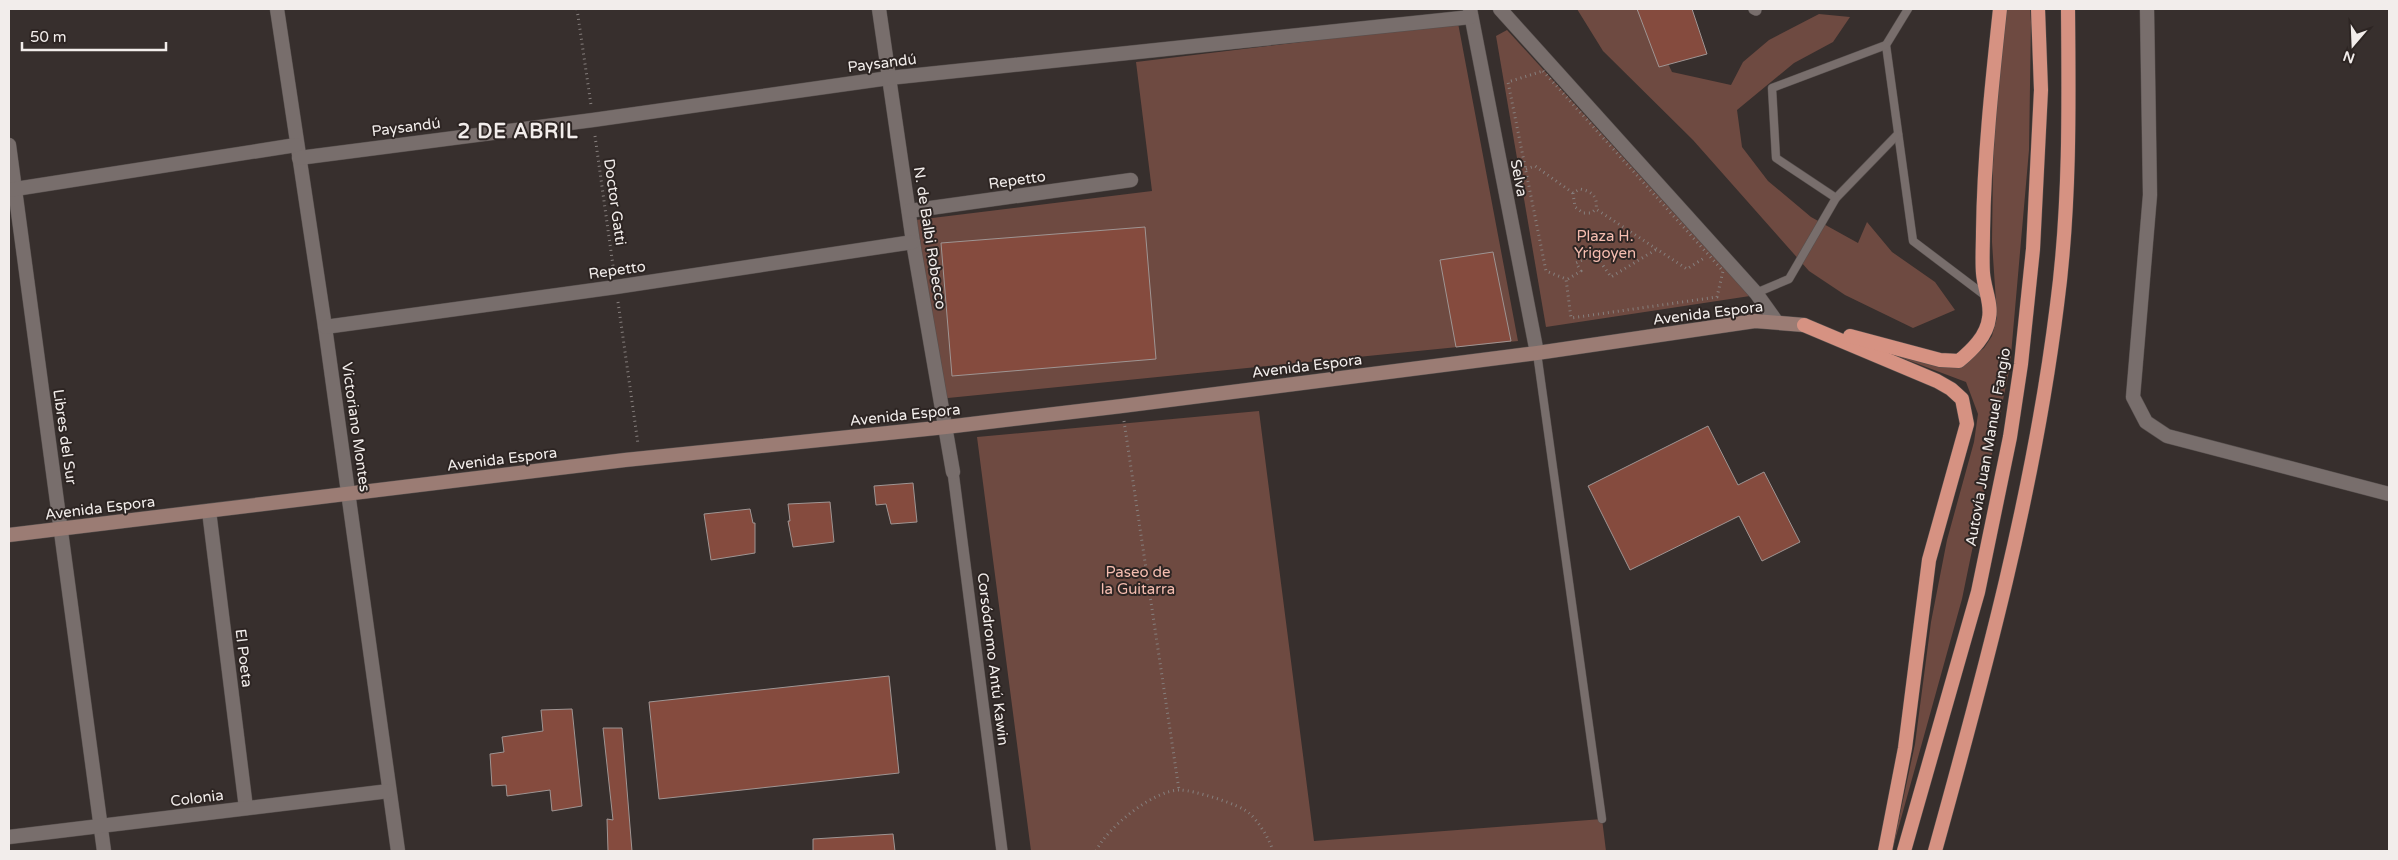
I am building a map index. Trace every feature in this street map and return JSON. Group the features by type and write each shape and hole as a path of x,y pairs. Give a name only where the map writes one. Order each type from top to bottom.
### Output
{"highway":[{"path":"1804,325 1940,360 1960,361 1971,351 1983,334 1989,319 1983,274 1984,180 2000,9"},
{"name":"Autovía Juan Manuel Fangio","path":"1904,851 1978,592 2022,364 2033,249 2041,90 2038,9"},
{"path":"1935,851 1990,652 2005,587 2031,463 2057,306 2068,180 2068,9"},
{"path":"1804,325 1937,381 1962,399 1965,408 1967,424 1929,560 1905,748 1885,851"}],"main road":[{"name":"Avenida Espora","path":"9,535 640,459 946,427 1122,406 1537,354 1755,321 1776,321 1804,325"}],"street":[{"name":"Victoriano Montes","path":"277,9 349,494 398,851"},
{"name":"N. de Balbi Robecco","path":"879,9 908,212 954,472"},
{"path":"1500,9 1756,293 1776,321"},
{"path":"2147,9 2150,194 2133,397 2146,422 2167,436 2389,494"},
{"name":"Paysandú","path":"12,190 298,152 593,120 889,78 1470,13"},
{"name":"Selva","path":"1470,13 1537,354"},
{"name":"Libres del Sur","path":"9,145 12,190 61,529 104,851"},
{"name":"Repetto","path":"908,212 1131,180"},
{"name":"Repetto","path":"325,327 616,287 913,242"},
{"name":"Corsódromo Antú Kawin","path":"954,472 1002,851"},
{"name":"El Poeta","path":"209,511 246,808"},
{"name":"Colonia","path":"9,836 389,790"}],"lane":[{"path":"1836,198 1776,158 1772,88 1886,45 1908,9"},
{"path":"1886,45 1914,241 1987,297"},
{"path":"1756,293 1789,279 1836,198 1898,134"},
{"path":"1537,354 1602,819"}],"path":[{"name":"Doctor Gatti","path":"577,9 640,459"},
{"path":"1543,72 1722,271 1717,297 1571,318 1566,279 1546,271 1526,169 1508,82 1543,72"},
{"path":"1526,169 1535,166 1574,193"},
{"path":"1580,189 1588,190 1595,196 1596,208 1591,213 1583,213 1575,207 1574,193 1580,189"},
{"path":"1596,208 1686,270 1708,255"},
{"path":"1568,279 1581,271 1576,263 1595,254 1611,277 1657,250"},
{"path":"1122,406 1179,790"},
{"path":"1096,851 1100,843 1119,822 1139,806 1179,790 1211,796 1248,812 1269,840 1272,851"}],"green space":[{"path":"1577,9 1642,9 1672,72 1731,85 1743,62 1769,40 1819,14 1850,17 1833,42 1794,63 1737,110 1742,147 1768,181 1811,217 1858,243 1867,222 1892,252 1935,282 1955,310 1913,328 1845,295 1809,271 1693,140 1603,51"},
{"path":"2007,9 2030,9 2031,22 2029,150 2010,366 1962,599 1892,851 1915,744 1931,622 1947,540 1974,442 1978,414 1966,382 1881,350 1960,367 1984,348 1992,336 1997,317 1992,242 1993,164 1997,99"},
{"path":"1458,23 1518,341 938,399 916,220 1152,191 1136,62"},
{"name":"Plaza H. Yrigoyen","path":"1507,30 1750,296 1546,327 1496,36"},
{"name":"Paseo de la Guitarra","path":"1259,411 1314,841 1602,819 1606,851 1031,851 977,437"}],"building":[{"path":"1637,9 1692,9 1707,54 1659,67"},
{"path":"1145,227 1156,359 952,376 941,243"},
{"path":"1493,252 1511,341 1456,347 1440,260"},
{"path":"1708,426 1738,485 1764,472 1800,542 1762,561 1739,516 1630,570 1588,486"},
{"path":"913,483 917,522 891,524 886,504 876,505 874,486"},
{"path":"830,502 834,542 793,547 788,521 790,521 788,504"},
{"path":"750,509 753,523 755,523 755,553 711,560 704,514"},
{"path":"889,676 899,773 659,799 649,702"},
{"path":"572,709 582,806 552,811 550,790 507,796 506,785 492,786 490,754 504,752 502,737 543,731 541,710"},
{"path":"603,728 622,728 632,851 608,851 607,819 613,820"},
{"path":"893,834 895,851 813,851 813,839"}],"district":[{"name":"2 DE ABRIL","path":"518,131"}]}
